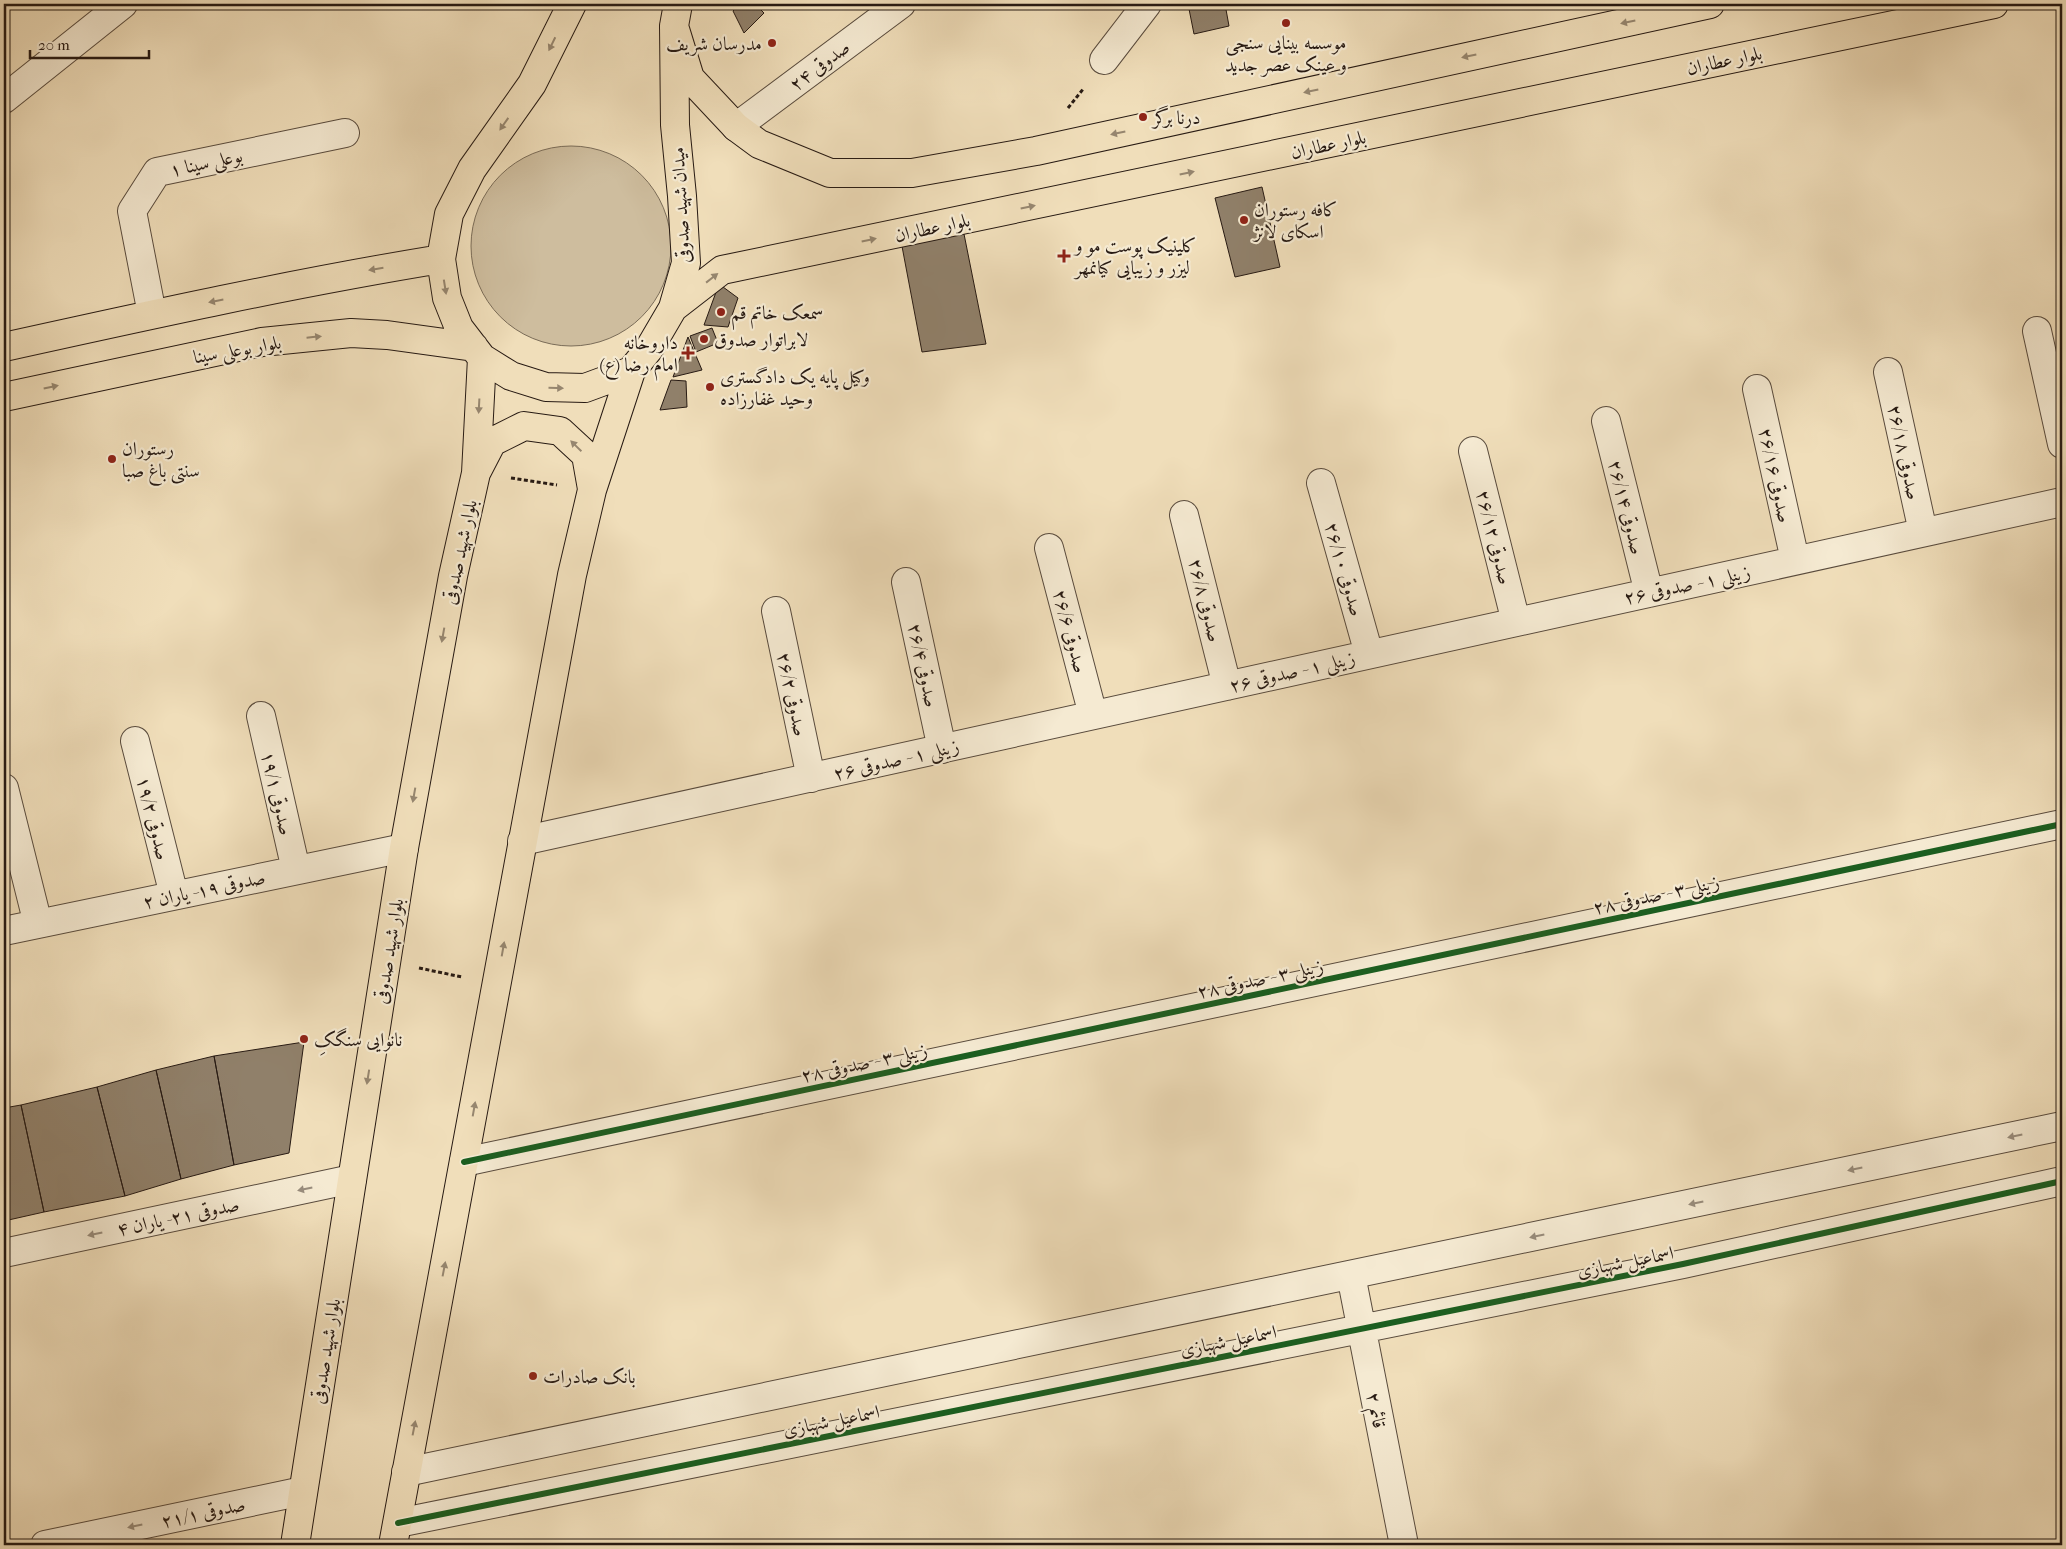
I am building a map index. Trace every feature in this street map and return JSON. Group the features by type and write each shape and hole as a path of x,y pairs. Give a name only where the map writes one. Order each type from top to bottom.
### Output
{"main road":[{"path":"572,4 532,84 472,169 448,214 441,258 447,298 459,328 478,352 511,376 546,387 585,388 631,372"},
{"path":"676,15 690,78 736,127 759,144 830,173 912,173 1036,151 1710,4"},
{"name":"بلوار عطاران","path":"674,308 722,270 1994,4"},
{"name":"میدان شهید صدوقی","path":"631,372 649,349 674,308 686,262 675,125 676,15"},
{"path":"4,347 152,314 441,258"},
{"name":"بلوار بوعلی سینا","path":"4,397 262,342 351,332 387,334 478,352"},
{"name":"بلوار شهید صدوقی","path":"295,1545 404,848 454,576 476,473 478,352"},
{"path":"396,1534 572,575 592,490 631,372"},
{"path":"476,473 492,442 524,426 560,431 586,455 592,490"}],"street":[{"path":"4,99 123,4"},
{"name":"صدوقی ۲۴","path":"736,127 901,4"},
{"path":"1104,60 1147,4"},
{"name":"بوعلی سینا ۱","path":"152,314 132,211 157,172 345,133"},
{"path":"2037,331 2062,444"},
{"name":"صدوقی ۲۶/۱۸","path":"1888,372 1923,532"},
{"name":"صدوقی ۲۶/۱۶","path":"1757,389 1795,560"},
{"name":"صدوقی ۲۶/۱۴","path":"1606,421 1649,593"},
{"name":"صدوقی ۲۶/۱۲","path":"1473,451 1516,622"},
{"name":"صدوقی ۲۶/۱۰","path":"1320,483 1369,654"},
{"name":"زینلی ۱ - صدوقی ۲۶","path":"522,841 2062,502"},
{"name":"صدوقی ۲۶/۸","path":"1184,515 1227,686"},
{"name":"صدوقی ۲۶/۶","path":"1049,548 1093,715"},
{"name":"صدوقی ۲۶/۴","path":"906,582 942,749"},
{"name":"صدوقی ۲۶/۲","path":"776,611 810,778"},
{"name":"صدوقی ۱۹/۱","path":"261,716 296,870"},
{"name":"صدوقی ۱۹/۲","path":"135,741 174,895"},
{"path":"4,788 38,924"},
{"name":"زینلی ۳ - صدوقی ۲۸","path":"464,1162 2062,824"},
{"name":"صدوقی ۱۹- یاران ۲","path":"4,931 404,848"},
{"name":"اسماعیل شهبازی","path":"406,1472 2062,1126"},
{"name":"صدوقی ۲۱- یاران ۴","path":"4,1253 352,1179"},
{"name":"اسماعیل شهبازی","path":"396,1534 1362,1329 1683,1264 2062,1181"},
{"name":"قائم ۲","path":"1350,1275 1404,1545"},
{"name":"صدوقی ۲۱/۱","path":"45,1545 303,1491"}],"path":[{"path":"476,473 592,490"},
{"path":"386,962 497,984"}],"shaded area":[{"path":"571,146 590,148 618,158 634,169 648,183 663,208 669,227 671,246 669,265 659,293 648,309 634,323 609,338 590,344 571,346 552,344 524,334 508,323 494,309 479,284 473,265 471,246 473,227 483,199 494,183 508,169 533,154 552,148"}],"building":[{"path":"740,4 755,4 764,13 744,33 733,11"},
{"path":"1188,4 1225,4 1229,26 1194,34"},
{"name":"کافه رستوران اسکای لانژ","path":"1262,187 1280,267 1235,277 1215,198"},
{"path":"963,229 986,344 922,352 901,241"},
{"name":"سمعک خاتم قم","path":"719,284 738,298 728,327 704,325"},
{"name":"لابراتوار صدوق","path":"712,328 718,343 696,352 690,336"},
{"name":"داروخانه امام رضا (ع)","path":"688,337 702,370 673,377"},
{"path":"671,380 686,381 687,407 660,410"},
{"path":"304,1042 289,1153 234,1165 214,1056"},
{"path":"214,1056 234,1165 181,1179 156,1070"},
{"path":"156,1070 181,1179 125,1196 97,1087"},
{"path":"97,1087 125,1196 44,1212 21,1105"},
{"path":"21,1105 44,1212 4,1221 4,1108"}],"cycle path":[{"path":"464,1162 2062,824"},
{"path":"398,1523 1683,1264 2062,1181"}],"place":[{"name":"موسسه بینایی سنجی و عینک عصر جدید","path":"1286,23"},
{"name":"مدرسان شریف","path":"772,43"},
{"name":"درنا برگر","path":"1143,117"},
{"name":"کافه رستوران اسکای لانژ","path":"1244,220"},
{"name":"کلینیک پوست مو و لیزر و زیبایی کیانمهر","path":"1064,256"},
{"name":"سمعک خاتم قم","path":"721,312"},
{"name":"لابراتوار صدوق","path":"704,339"},
{"name":"داروخانه امام رضا (ع)","path":"688,353"},
{"name":"وکیل پایه یک دادگستری وحید غفارزاده","path":"710,387"},
{"name":"رستوران سنتی باغ صبا","path":"112,459"},
{"name":"نانوایی سنگکِ","path":"304,1039"},
{"name":"بانک صادرات","path":"533,1376"}]}
